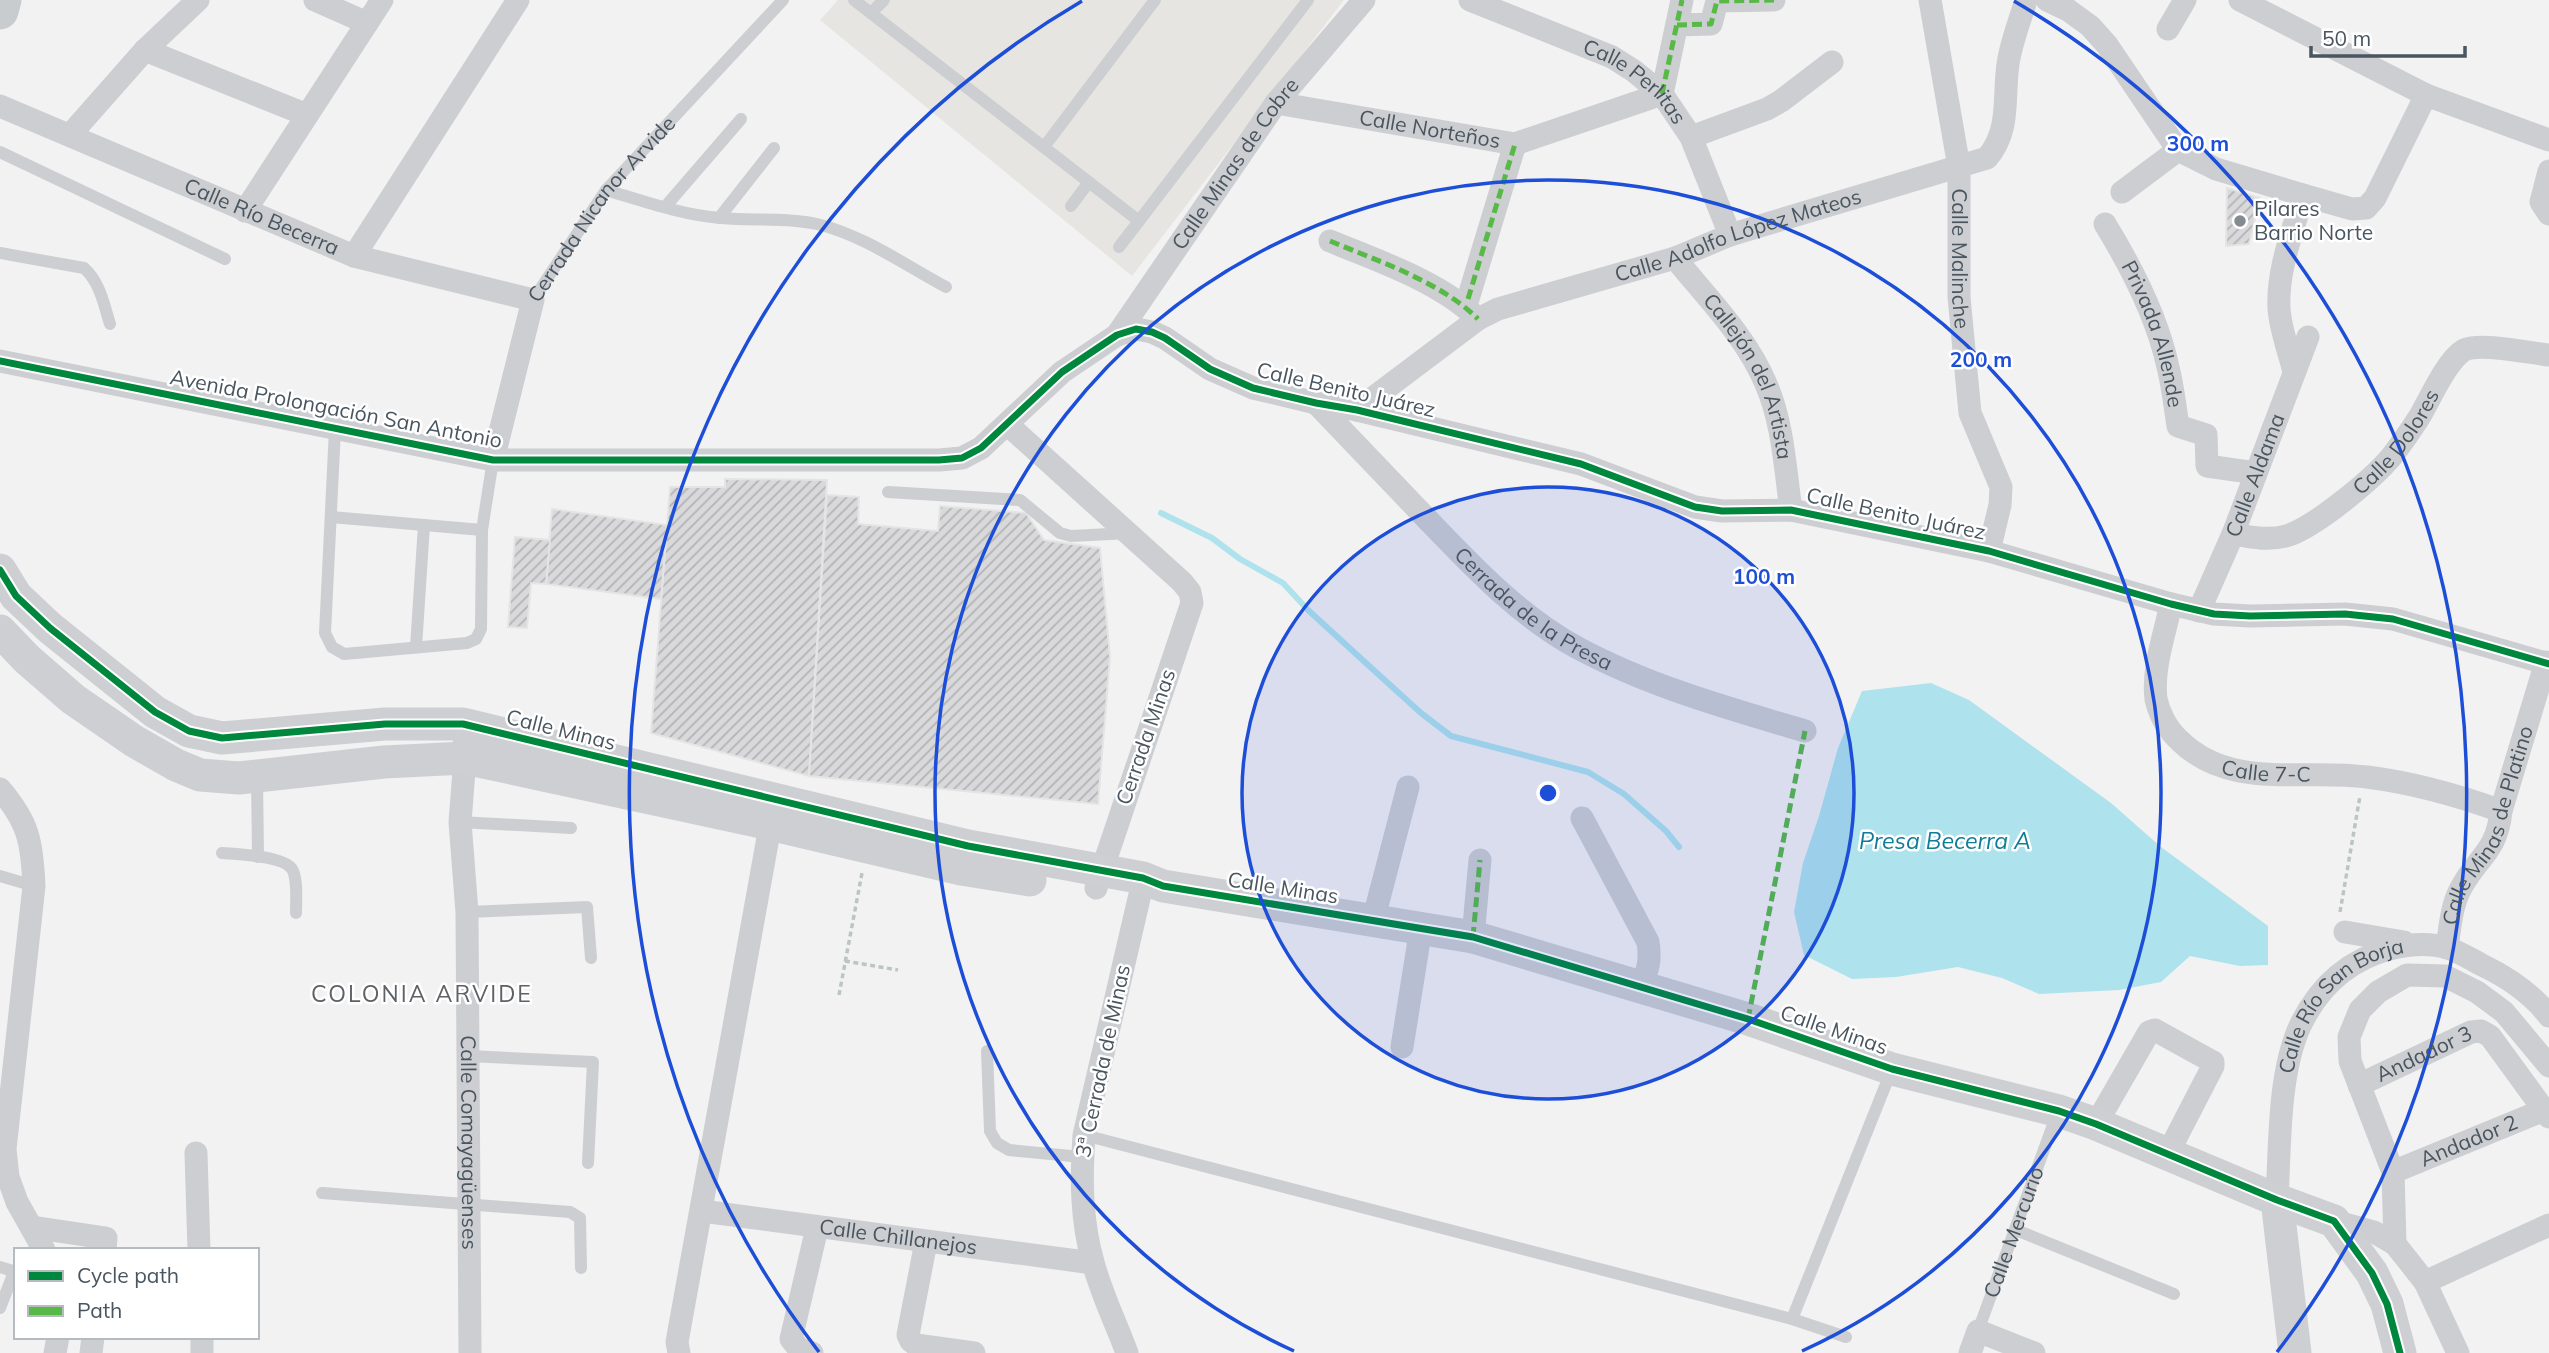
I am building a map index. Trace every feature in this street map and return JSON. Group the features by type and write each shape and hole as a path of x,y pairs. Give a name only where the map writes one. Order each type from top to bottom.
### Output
{"main road":[{"path":"0,13 3,0"}],"street":[{"path":"0,13 16,0"},
{"path":"70,135 145,50 198,0"},
{"path":"315,0 367,23"},
{"path":"245,211 382,0"},
{"path":"354,257 518,0"},
{"name":"Calle Minas de Cobre","path":"1117,334 1276,103 1364,0"},
{"name":"Calle Perlitas","path":"1470,0 1612,57 1662,94 1691,137 1730,235"},
{"path":"1662,94 1682,0"},
{"path":"1677,25 1711,24 1717,1 1774,0"},
{"name":"Calle Malinche","path":"1930,0 1959,167 1959,297 1966,389 1970,413 2001,487 2000,505 1989,551"},
{"name":"Calle Adolfo López Mateos","path":"1357,410 1473,309 1499,309 1675,258 1730,235 1987,158 2003,134 2008,63 2026,0"},
{"path":"2047,0 2068,10 2090,26 2107,45 2178,150 2216,169 2351,209 2366,208 2375,198 2426,95"},
{"path":"2168,29 2185,0"},
{"path":"2239,0 2426,95 2549,140"},
{"path":"145,50 307,115"},
{"path":"1691,137 1767,109 1832,62"},
{"name":"Calle Norteños","path":"1276,103 1515,144 1662,94"},
{"name":"Calle Río Becerra","path":"0,106 354,257 533,300"},
{"path":"1330,241 1411,276 1473,309 1515,144"},
{"path":"2122,192 2178,150"},
{"path":"2549,171 2542,189 2541,202 2549,214"},
{"path":"2294,372 2279,311 2279,296 2280,279 2303,195"},
{"name":"Privada Allende","path":"2105,224 2127,259 2151,314 2168,366 2178,426 2206,435 2207,466 2256,473"},
{"name":"Callejón del Artista","path":"1675,258 1744,343 1766,384 1779,425 1791,510"},
{"name":"Cerrada Nicanor Arvide","path":"493,460 533,300"},
{"name":"Calle Benito Juárez","path":"1117,334 1136,329 1152,332 1233,381 1316,403 1357,410 1581,464 1696,507 1722,511 1791,510 1989,551 2199,611 2250,616 2345,614 2393,620 2547,663"},
{"path":"1117,334 1062,372 1007,424 1129,533"},
{"name":"Calle Aldama","path":"2199,611 2232,534 2308,337"},
{"name":"Calle Dolores","path":"2232,534 2260,539 2287,536 2313,522 2357,489 2391,457 2456,356 2467,348 2549,355"},
{"name":"Avenida Prolongación San Antonio","path":"0,361 493,460 939,460 962,458 981,448 1007,424"},
{"name":"Cerrada de la Presa","path":"1316,403 1468,561 1520,609 1573,646 1624,671 1692,697 1805,731"},
{"name":"Cerrada Minas","path":"1098,880 1192,603 1190,592 1182,582 1129,533"},
{"name":"Calle Minas","path":"0,570 16,596 50,628 155,712 189,731 222,738 385,724 463,724 773,812 867,846 1002,876 1098,880 1143,878 1152,888 1473,937 1748,1019 1892,1069 2059,1111 2277,1200 2367,1230 2395,1244"},
{"name":"Calle 7-C","path":"2171,604 2157,675 2157,699 2162,718 2190,751 2214,766 2240,772 2364,776 2445,792 2501,811"},
{"name":"Calle Minas","path":"0,631 73,699 134,741 176,765 200,775 220,778 257,776 384,762 466,758 968,846 1098,880"},
{"name":"Calle Minas de Platino","path":"2447,948 2453,909 2459,891 2493,844 2499,830 2501,811 2547,663"},
{"name":"Calle Comayagüenses","path":"463,724 466,758 460,822 467,912 470,1353"},
{"path":"257,776 261,735"},
{"path":"1373,921 1408,787"},
{"path":"0,789 23,821 32,845 34,886 2,1149 17,1202 43,1248"},
{"path":"679,1353 677,1342 773,812"},
{"path":"1582,818 1648,942 1649,968 1641,986"},
{"path":"1473,937 1480,860"},
{"name":"3ª Cerrada de Minas","path":"1127,1353 1093,1263 1083,1210 1083,1146 1152,888"},
{"path":"1402,1047 1421,928"},
{"path":"2345,932 2414,943"},
{"name":"Calle Río San Borja","path":"2277,1200 2289,1060 2300,1027 2317,996 2343,969 2371,954 2414,943 2447,948 2492,970 2520,988 2549,1016"},
{"name":"Calle Río San Borja","path":"2395,1244 2393,1172 2350,1061 2349,1037 2360,1010 2378,992 2407,975 2445,976 2477,992 2504,1012 2549,1066"},
{"path":"2096,1124 2149,1032 2155,1030 2210,1058 2214,1066 2167,1154"},
{"name":"Andador 3","path":"2358,1085 2471,1032 2481,1031 2490,1036 2547,1113"},
{"name":"Andador 2","path":"2393,1172 2547,1113"},
{"path":"195,1153 199,1248"},
{"path":"2277,1200 2295,1353"},
{"name":"Calle Chillanejos","path":"702,1211 1093,1263"},
{"path":"2334,1221 2372,1273 2387,1304 2400,1353"},
{"path":"2425,1282 2549,1225"},
{"path":"32,1227 106,1238 105,1248"},
{"path":"812,1353 799,1349 791,1339 817,1228"},
{"path":"926,1242 908,1335 916,1345 941,1351 974,1353"},
{"path":"2395,1244 2425,1282 2458,1353"},
{"path":"1974,1342 2034,1353"}],"lane":[{"name":"Cerrada Nicanor Arvide","path":"533,300 606,190 783,0"},
{"path":"854,0 1139,221"},
{"path":"871,13 884,0"},
{"path":"1044,147 1154,0"},
{"path":"1119,247 1308,0"},
{"path":"664,207 741,119"},
{"path":"719,218 774,148"},
{"path":"0,152 225,259"},
{"path":"1070,206 1089,182"},
{"path":"606,190 664,207 719,218 817,224 850,235 946,287"},
{"path":"0,253 84,268 92,275 110,324"},
{"path":"335,429 325,633 332,647 344,654 467,643 476,639 481,629 482,530 493,460"},
{"path":"888,492 1020,500 1060,533 1071,536 1129,533"},
{"path":"331,517 482,530"},
{"path":"416,647 424,525"},
{"path":"257,776 258,857"},
{"path":"460,822 571,828"},
{"path":"222,853 258,857 286,863 291,867 294,873 296,913"},
{"path":"0,876 34,886"},
{"path":"467,912 587,907 591,958"},
{"path":"987,1051 990,1131 997,1143 1009,1150 1083,1146 1792,1319 1846,1337"},
{"path":"469,1056 593,1062 588,1163"},
{"path":"1792,1319 1892,1069"},
{"name":"Calle Mercurio","path":"1974,1342 2059,1111"},
{"path":"322,1193 470,1203 576,1214 580,1218 581,1268"},
{"path":"2016,1230 2174,1294"},
{"path":"0,1308 14,1274"}],"path":[{"path":"2345,932 2340,926 2340,915 2364,776"},
{"path":"839,995 867,846"},
{"path":"844,961 898,970"}],"shaded area":[{"path":"838,0 1344,0 1132,276 820,20"}],"water":[{"name":"Presa Becerra A","path":"1931,683 1969,700 2111,803 2161,847 2268,926 2268,965 2240,966 2190,956 2161,982 2119,990 2039,994 2002,978 1958,967 1896,977 1852,979 1804,955 1794,912 1803,863 1838,748 1862,691"}],"building":[{"name":"Pilares Barrio Norte","path":"2227,188 2260,198 2249,244 2226,246"},
{"path":"725,479 827,480 809,776 651,733 670,487 725,487"},
{"path":"827,495 859,497 858,524 938,531 940,506 1026,513 1044,540 1100,548 1110,657 1098,804 809,776"},
{"path":"552,509 667,525 661,599 546,584"},
{"path":"515,537 550,540 546,584 531,583 527,628 508,627"}],"waterway":[{"path":"1161,513 1212,538 1240,559 1283,583 1367,664 1451,736 1588,772 1624,794 1666,831 1679,847"}],"marked path":[{"path":"1662,94 1682,0"},
{"path":"1677,25 1711,24 1717,1 1774,0"},
{"path":"1468,299 1515,144"},
{"path":"1330,241 1428,283 1478,319"},
{"path":"1748,1019 1805,731"},
{"path":"1473,937 1480,860"}],"cycle path":[{"path":"0,361 493,460 939,460 962,458 981,448 1062,372 1117,335 1136,329 1165,338 1210,369 1253,388 1581,464 1695,507 1722,511 1791,510 1989,551 2214,614 2345,614 2393,619 2549,664"},
{"path":"0,570 16,596 50,628 155,712 189,731 222,738 385,724 463,724 968,846 1143,878 1163,886 1473,937 1748,1019 1892,1069 2059,1111 2334,1221 2372,1273 2387,1304 2400,1353"}],"place":[{"name":"Pilares Barrio Norte","path":"2240,221"}],"district":[{"name":"COLONIA ARVIDE","path":"422,994"}]}
